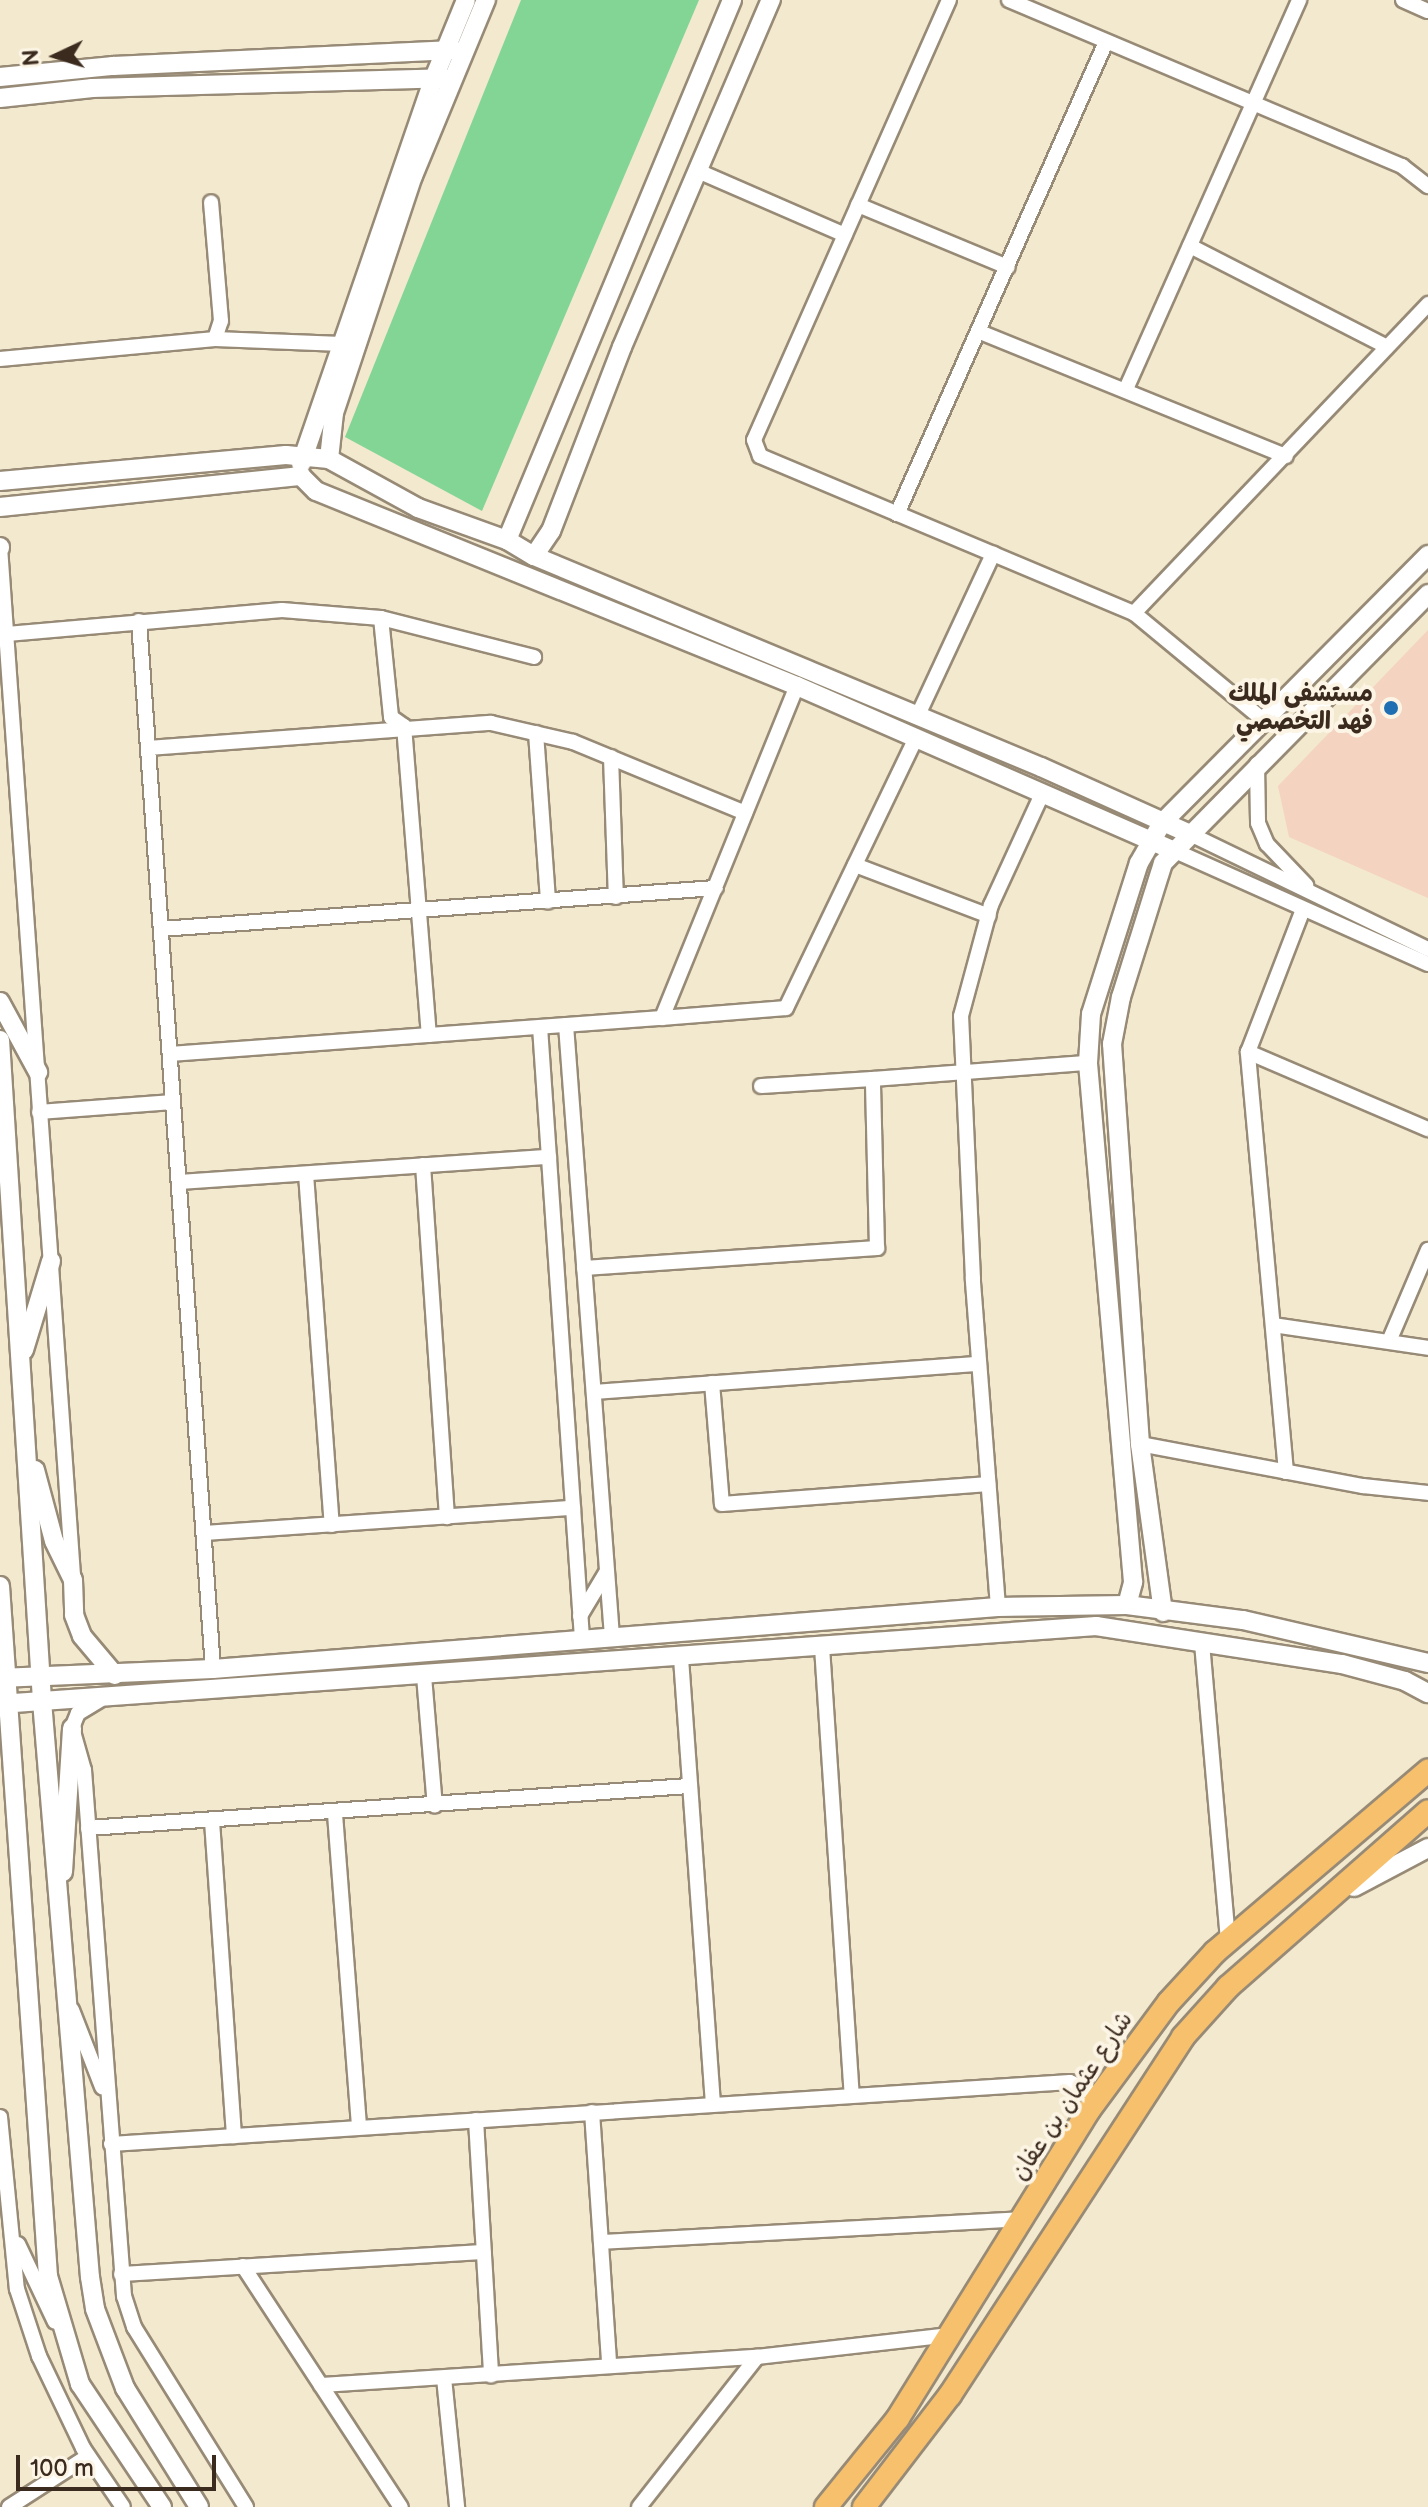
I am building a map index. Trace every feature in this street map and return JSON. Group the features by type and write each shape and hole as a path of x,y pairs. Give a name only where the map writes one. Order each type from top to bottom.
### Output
{"main road":[{"name":"شارع عثمان بن عفان","path":"826,2507 898,2418 1099,2096 1169,2002 1232,1940 1428,1771"},
{"path":"864,2507 950,2395 1157,2073 1228,1987 1428,1811"},
{"path":"1157,2073 1177,2026 1241,1959 1232,1940"},
{"path":"840,2507 851,2476"}],"street":[{"path":"301,476 303,455 434,78 466,0"},
{"path":"329,459 334,413 413,176 486,0"},
{"path":"507,540 732,0"},
{"path":"534,556 551,531 771,0"},
{"path":"949,0 754,440 760,456 1134,613 1262,719"},
{"path":"1009,0 1252,106 1402,166 1428,186"},
{"path":"1126,389 1299,0"},
{"path":"1403,0 1428,11"},
{"path":"897,514 1106,42"},
{"path":"0,77 113,66 465,50"},
{"path":"0,98 92,88 453,78"},
{"path":"698,171 845,235"},
{"path":"211,202 221,321 215,339"},
{"path":"858,205 1008,267"},
{"path":"1190,246 1387,347"},
{"path":"1134,613 1428,304"},
{"path":"980,332 1286,456"},
{"path":"0,359 215,339 342,344"},
{"path":"0,481 303,455 329,459 418,508 507,540 534,556 918,715 1188,833 1428,949"},
{"path":"0,507 301,476"},
{"path":"301,476 316,491 797,686 1173,850 1302,912 1428,964"},
{"path":"0,547 74,1615 82,1636 115,1675"},
{"path":"918,715 993,554"},
{"path":"1127,1605 1133,1582 1088,1063 1091,1014 1150,841 1162,823 1428,555"},
{"path":"1163,1612 1140,1444 1112,1044 1152,886 1173,850 1188,833 1428,594"},
{"path":"7,634 282,610 381,618 534,657"},
{"path":"381,618 391,717 404,726"},
{"path":"139,621 213,1669"},
{"path":"1335,686 1333,671 1356,644 1364,622"},
{"path":"662,1018 797,686"},
{"path":"148,748 404,726 491,723 536,733 611,757 745,813"},
{"path":"404,726 429,1035"},
{"path":"536,733 548,902"},
{"path":"170,1054 786,1008 916,738"},
{"path":"611,757 616,897"},
{"path":"1257,764 1254,803 1267,844 1311,891"},
{"path":"998,1607 979,1364 961,1016 989,916 1043,792"},
{"path":"855,865 989,916"},
{"path":"161,929 419,914 715,888"},
{"path":"1286,1472 1248,1052 1302,912"},
{"path":"0,1002 38,1072"},
{"path":"566,1025 612,1637"},
{"path":"540,1027 582,1639"},
{"path":"0,1040 40,1675 95,2309 125,2388 199,2507"},
{"path":"1248,1052 1428,1129"},
{"path":"761,1086 1088,1063"},
{"path":"584,1268 877,1248 873,1079"},
{"path":"39,1112 173,1102"},
{"path":"179,1182 549,1157"},
{"path":"423,1165 447,1517"},
{"path":"306,1174 332,1525"},
{"path":"1390,1339 1428,1250"},
{"path":"20,1360 51,1261"},
{"path":"1273,1325 1390,1339 1428,1348"},
{"path":"594,1392 979,1364"},
{"path":"712,1383 722,1504 988,1484"},
{"path":"25,1433 54,1541 73,1580"},
{"path":"1140,1444 1286,1472 1428,1493"},
{"path":"204,1533 573,1508"},
{"path":"580,1616 607,1570"},
{"path":"0,1586 3,1704 48,2276 63,2338"},
{"path":"3,1678 213,1669 998,1607 1127,1605 1243,1620 1428,1663"},
{"path":"3,1704 100,1700 1096,1626 1342,1664 1405,1681 1428,1693"},
{"path":"1202,1643 1232,1940"},
{"path":"822,1647 852,2095"},
{"path":"681,1658 713,2104"},
{"path":"424,1676 435,1806"},
{"path":"59,1911 72,1728 78,1713 100,1700"},
{"path":"72,1728 84,1770 121,2274 134,2327 246,2507"},
{"path":"88,1828 335,1814 689,1786"},
{"path":"0,1831 13,1803"},
{"path":"335,1814 359,2127"},
{"path":"212,1821 234,2136"},
{"path":"1293,1931 1370,1876 1428,1848"},
{"path":"66,1996 108,2103"},
{"path":"111,2144 1070,2082 1099,2096"},
{"path":"592,2112 609,2364"},
{"path":"0,2117 17,2289 39,2356 88,2456 123,2507"},
{"path":"476,2120 491,2376"},
{"path":"601,2242 1022,2219"},
{"path":"12,2233 63,2338 80,2384 162,2507"},
{"path":"121,2274 483,2252"},
{"path":"243,2266 401,2507"},
{"path":"0,2291 40,2290"},
{"path":"321,2385 491,2376 609,2364 757,2357 950,2335"},
{"path":"639,2507 757,2357"},
{"path":"444,2378 457,2507"},
{"path":"9,2507 88,2456"},
{"path":"882,2507 900,2461"}],"shaded area":[{"name":"مستشفى الملك فهد التخصصي","path":"1428,630 1428,898 1289,837 1278,786"}],"green space":[{"path":"521,0 699,0 482,511 345,437"}],"place":[{"name":"مستشفى الملك فهد التخصصي","path":"1391,708"}]}
